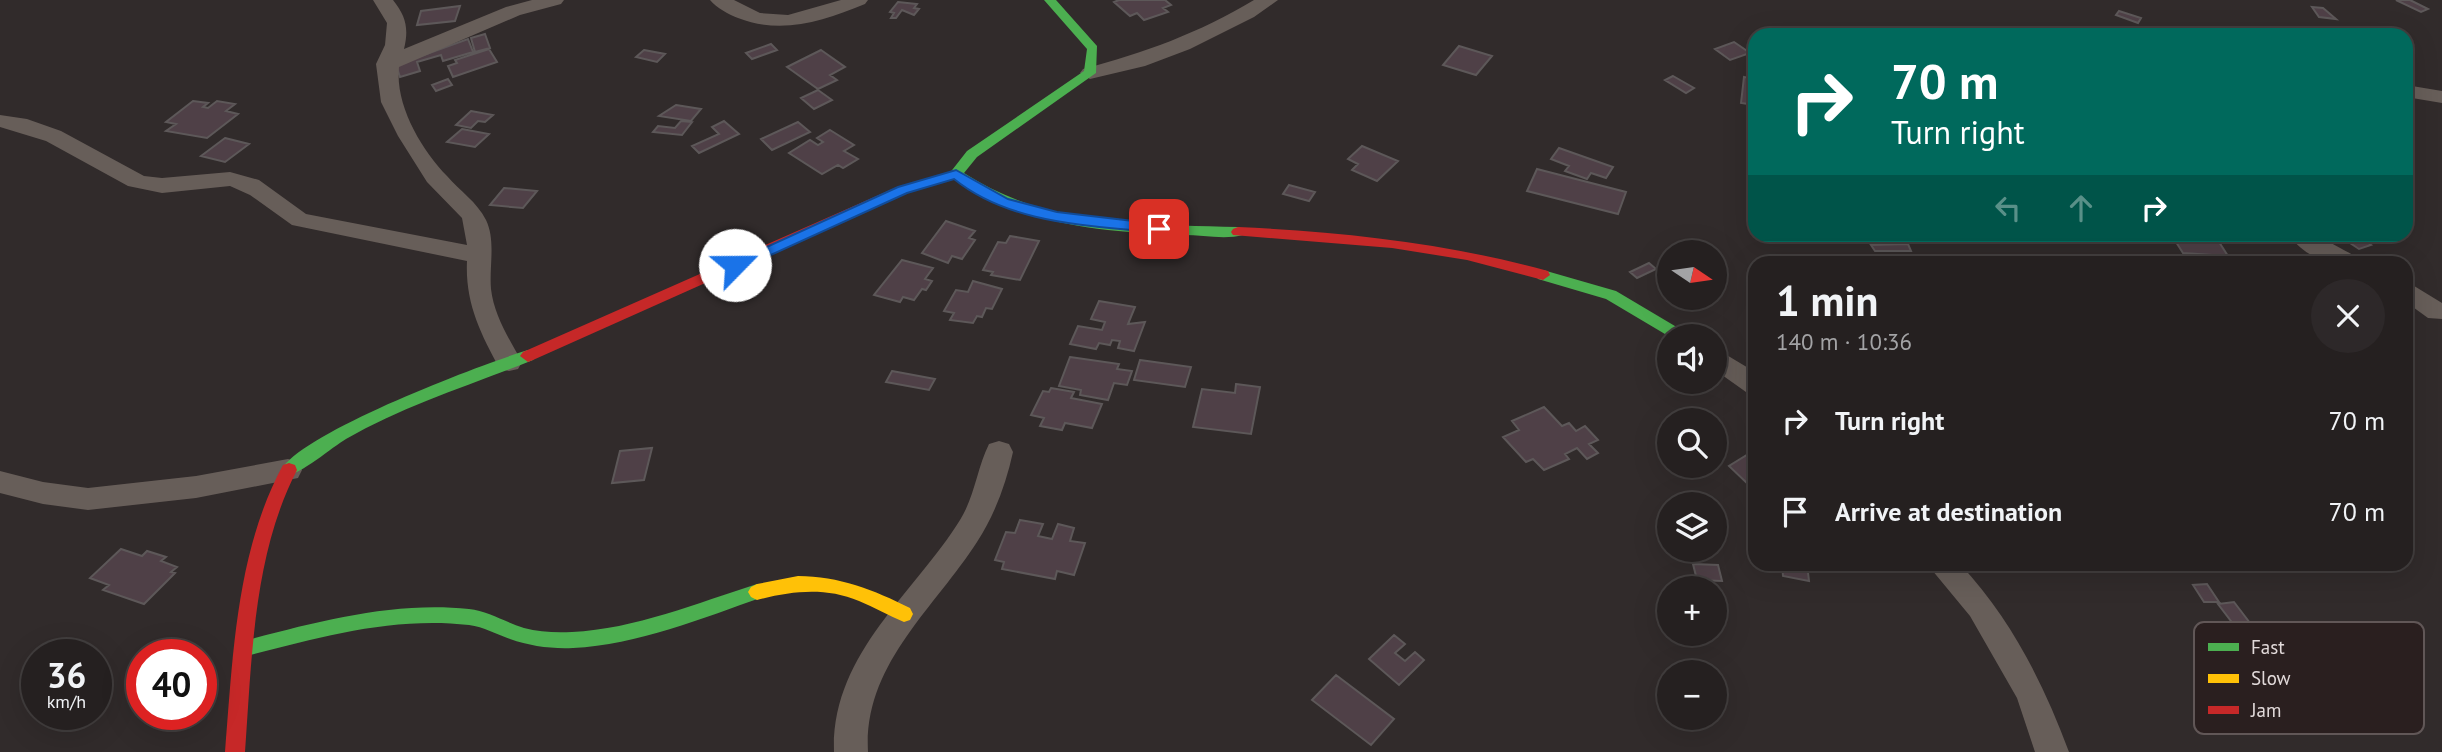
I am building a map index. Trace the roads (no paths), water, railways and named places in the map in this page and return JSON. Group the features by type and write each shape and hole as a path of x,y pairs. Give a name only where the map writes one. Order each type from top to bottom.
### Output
{"street":[{"path":"383,0 396,13 399,28 386,64 388,92 395,113 435,177 476,224 479,289 490,325 509,362"},
{"path":"386,64 513,11 555,0"},
{"path":"720,0 761,21 782,23 832,11 858,0"},
{"path":"1050,0 1093,49 1090,74"},
{"path":"235,752 243,649 251,597 269,516 277,487 289,470 310,450 333,437 509,362 587,333 902,190 956,174 972,154 1090,74 1134,65 1172,52 1268,0"},
{"path":"2413,91 2442,97"},
{"path":"0,121 35,127 139,182 242,181 274,200 285,214 300,220 479,255"},
{"path":"956,174 976,190 1003,202 1057,217 1134,227 1314,235 1402,243 1481,256 1611,295 1660,324"},
{"path":"2308,242 2335,256"},
{"path":"2413,294 2440,312"},
{"path":"2413,311 2440,312"},
{"path":"1727,365 1748,380"},
{"path":"851,752 856,708 877,658 904,614 932,582 969,531 992,488 999,452"},
{"path":"0,482 43,493 88,499 196,487 289,470"},
{"path":"1948,571 1981,607 2031,693 2052,752"},
{"path":"243,649 347,621 420,616 470,617 505,626 530,637 570,639 607,636 783,584 824,582 869,596 904,614"}]}
